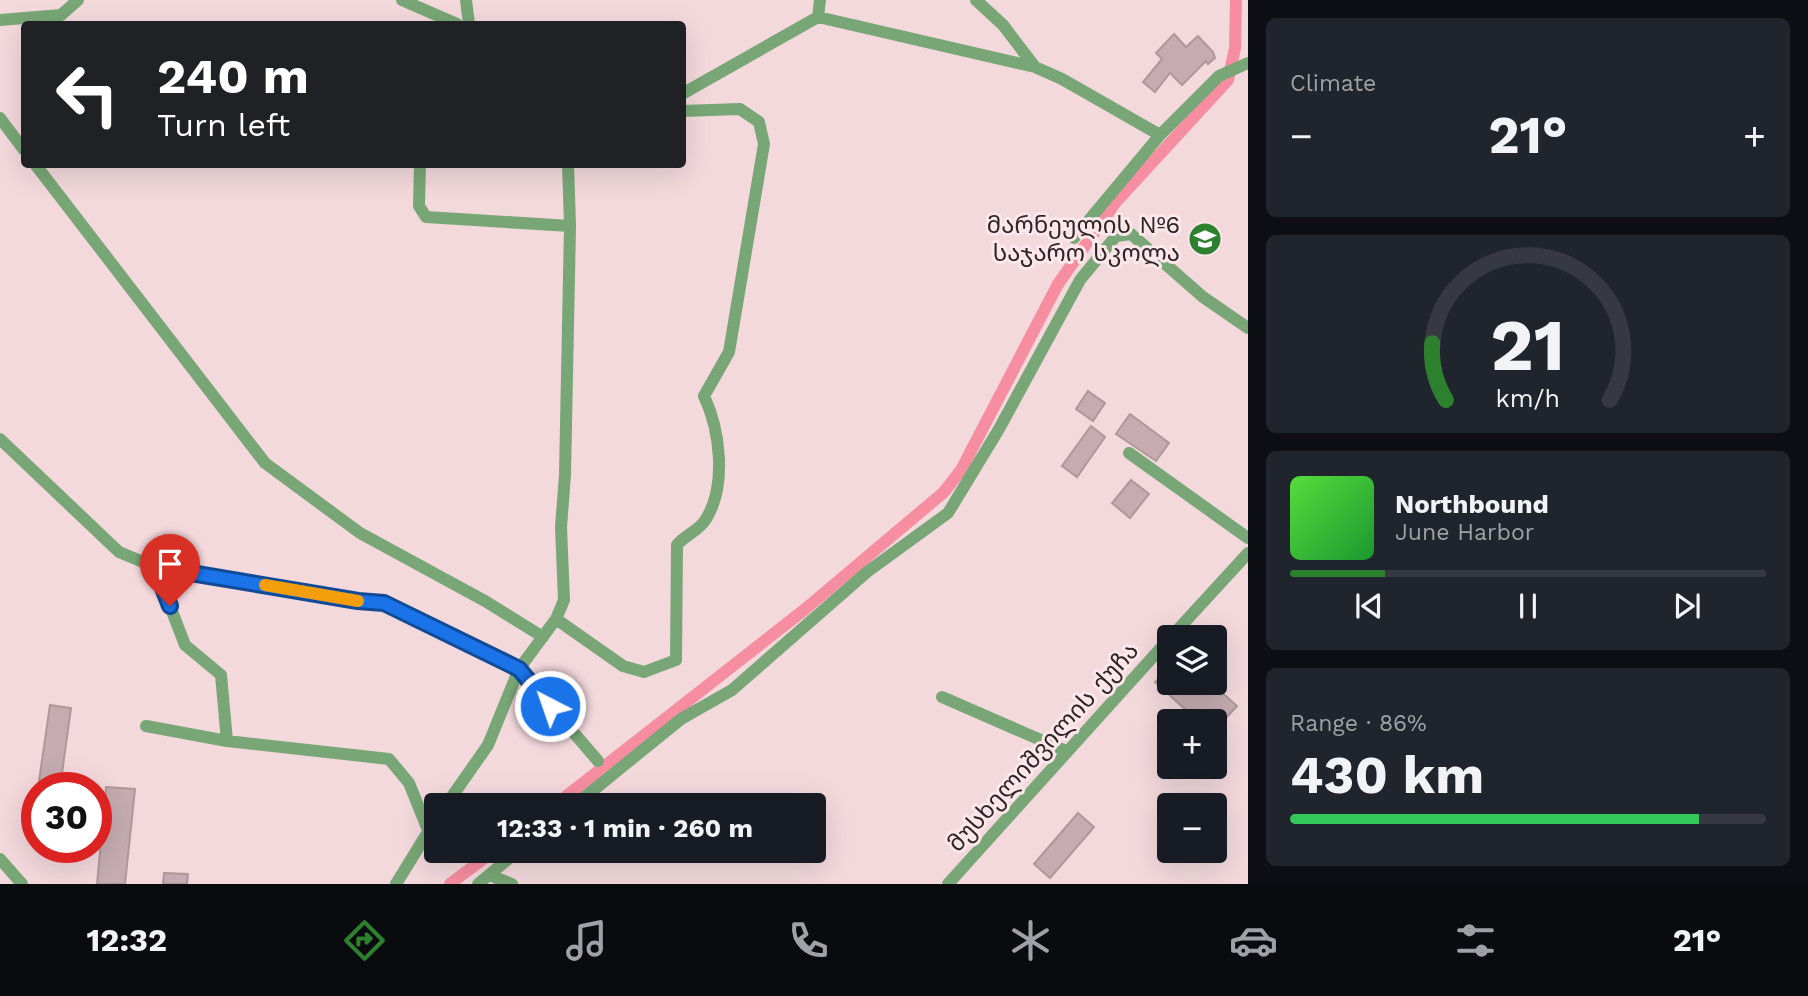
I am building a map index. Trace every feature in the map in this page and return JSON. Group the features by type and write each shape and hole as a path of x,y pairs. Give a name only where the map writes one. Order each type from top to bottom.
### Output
{"street":[{"path":"0,20 61,15 78,0"},
{"path":"402,0 450,21"},
{"path":"466,0 469,21"},
{"path":"818,17 820,0"},
{"path":"976,0 1003,25 1035,67"},
{"path":"686,92 818,17 1035,67 1160,135"},
{"path":"1074,238 1160,135 1219,76 1248,63"},
{"path":"556,619 623,666 644,671 676,660 677,545 705,519 713,502 718,476 717,433 704,396 729,352 764,144 759,122 740,109 686,111"},
{"path":"0,118 21,146"},
{"path":"38,168 265,463 360,533 485,601 543,637"},
{"path":"421,168 419,206 426,217 570,226"},
{"path":"454,793 488,745 519,669 556,619 564,600 561,527 565,475 570,226 568,168"},
{"path":"590,793 681,719 732,690 867,572 939,520 956,504 1080,280 1120,233 1131,234 1203,297 1248,328"},
{"path":"0,439 119,552 155,567 384,603 519,669 598,761"},
{"path":"1129,453 1248,538"},
{"name":"მუსხელიშვილის ქუჩა","path":"1182,625 1248,553"},
{"path":"155,567 185,645 221,675 227,741"},
{"name":"მუსხელიშვილის ქუჩა","path":"948,884 1157,652"},
{"path":"942,697 1066,751"},
{"path":"146,726 227,741 388,759 409,783 424,810"},
{"path":"396,884 424,838"},
{"path":"0,859 5,874 22,884"},
{"path":"478,884 503,863"},
{"path":"489,875 512,884"}],"building":[{"path":"1174,34 1186,47 1198,36 1215,58 1208,64 1206,61 1182,85 1170,73 1155,92 1143,82 1162,59 1156,53"},
{"path":"1088,391 1105,403 1093,421 1076,409"},
{"path":"1130,414 1169,443 1156,461 1116,434"},
{"path":"1091,426 1105,437 1077,477 1062,466"},
{"path":"1131,480 1149,494 1130,518 1112,503"},
{"path":"1169,695 1225,695 1237,706 1227,717 1227,709 1185,709"},
{"path":"50,705 71,708 62,772 40,772"},
{"path":"112,787 135,789 125,884 97,884 99,863 112,863"},
{"path":"1078,813 1094,827 1050,878 1034,864"},
{"path":"164,873 188,874 187,884 163,884"}],"waterway":[{"path":"570,793 804,610 944,492 961,470 1058,284 1115,203 1228,80 1235,48 1236,0"},
{"path":"450,884 478,863"}],"slow traffic":[{"path":"265,585 358,601"}],"place":[{"name":"მარნეულის №6 საჯარო სკოლა","path":"1205,239"}],"route":[{"path":"170,606 155,567 384,603 519,669 550,706"}]}
